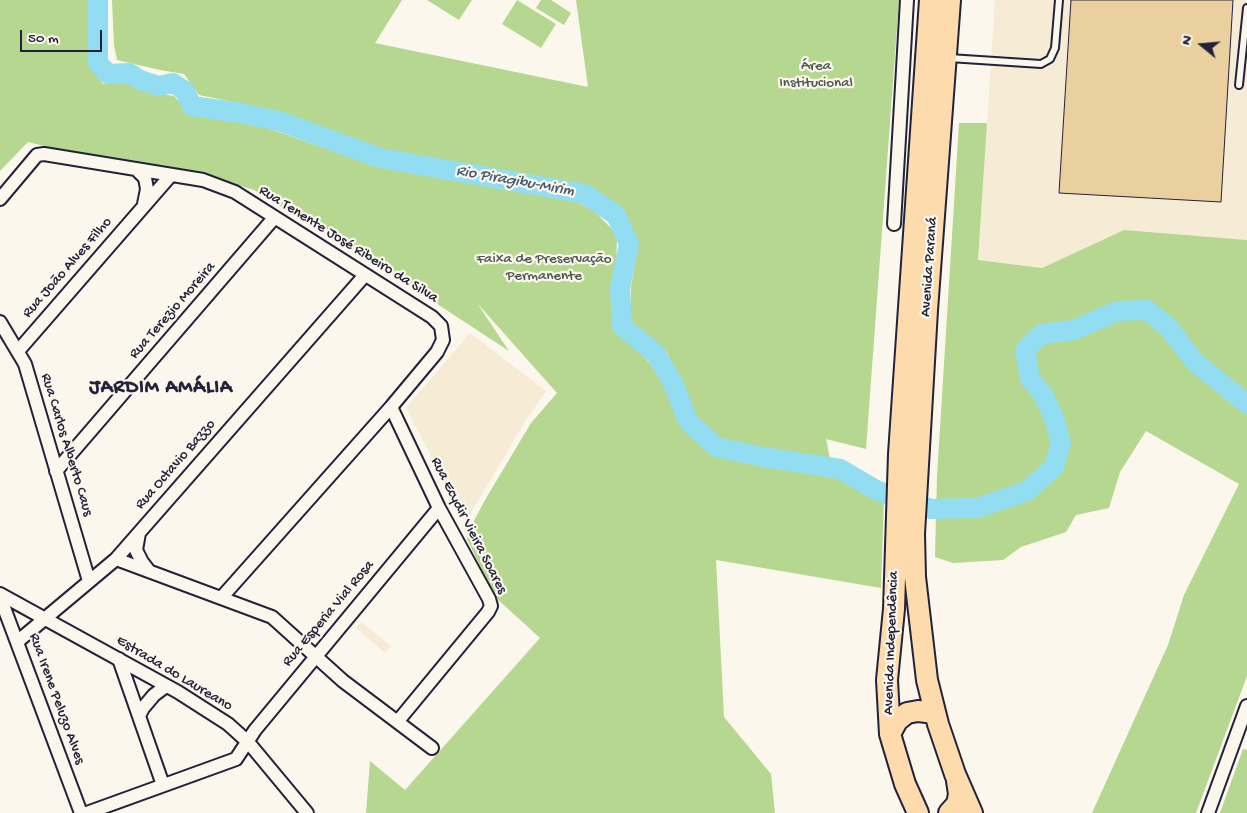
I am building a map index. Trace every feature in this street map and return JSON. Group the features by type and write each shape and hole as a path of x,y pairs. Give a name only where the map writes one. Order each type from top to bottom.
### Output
{"main road":[{"name":"Avenida Paraná","path":"905,531 899,454 930,0"},
{"name":"Avenida Paraná","path":"905,531 917,472 950,0"},
{"name":"Avenida Independência","path":"905,531 916,577 926,670 935,713 955,774 972,813"},
{"name":"Avenida Independência","path":"905,531 894,609 887,680 890,734 898,765 918,811"},
{"path":"890,734 896,721 907,713 918,711 935,713"},
{"path":"949,813 957,804 959,794 955,774"}],"street":[{"path":"894,224 907,0"},
{"name":"Rua Tenente José Ribeiro da Silva","path":"0,199 37,155 44,154 203,180 235,192 432,317 441,326 443,340 437,352 391,407 222,597"},
{"path":"137,170 145,178 147,189 143,207"},
{"name":"Rua João Alves Filho","path":"18,351 171,175"},
{"name":"Rua Terezio Moreira","path":"56,471 274,218"},
{"name":"Rua Octavio Bazzo","path":"17,642 116,559 365,275"},
{"name":"Rua Carlos Alberto Caus","path":"0,322 25,364 89,581"},
{"name":"Rua Ecydir Vieira Soares","path":"391,407 439,508 489,599 491,606 398,721"},
{"name":"Rua Esperia Vial Rosa","path":"87,813 236,759 255,730 439,508"},
{"path":"139,533 136,550 149,571"},
{"path":"116,559 272,617 343,682 432,748"},
{"name":"Estrada do Laureano","path":"0,596 66,629 228,724 248,742 307,813"},
{"name":"Rua Irene Peluzo Alves","path":"0,596 81,813"},
{"path":"65,602 61,614 61,622 66,629"},
{"path":"119,659 163,785"},
{"path":"139,716 154,695 166,686"},
{"path":"1208,813 1247,706"}],"lane":[{"path":"946,57 1041,64 1050,59 1055,48 1059,0"},
{"path":"1240,85 1247,8"}],"shaded area":[{"path":"995,0 1247,0 1247,240 1124,230 1042,268 978,260"},
{"path":"470,333 546,391 526,420 466,521 406,408"},
{"path":"361,622 391,646 385,653 356,628"}],"green space":[{"name":"Faixa de Preservação Permanente","path":"0,0 89,0 89,34 94,57 94,72 103,84 130,80 156,93 174,96 188,111 250,122 370,164 573,199 595,212 617,234 615,325 657,371 686,426 709,454 836,477 884,499 881,588 716,560 724,717 771,774 775,813 366,813 370,761 405,790 540,638 495,597 467,539 469,530 485,500 531,423 557,393 477,303 509,351 399,279 254,190 175,169 72,153 28,142 0,171"},
{"name":"Área Institucional","path":"112,0 402,0 375,43 588,87 576,0 899,0 866,449 826,439 831,463 760,450 718,439 694,417 667,352 630,324 631,286 638,245 625,213 600,194 578,184 381,150 267,109 199,95 184,74 117,60 114,45"},
{"path":"427,0 472,0 459,20"},
{"path":"517,0 556,24 541,48 502,24"},
{"path":"541,0 551,0 571,13 564,25 536,8"},
{"path":"959,123 987,123 978,260 1042,268 1124,230 1247,240 1247,676 1196,813 1092,813 1168,645 1184,595 1239,484 1146,431 1120,472 1109,508 1076,515 1066,532 1021,547 1003,560 953,563 935,557 937,476"},
{"path":"1243,749 1247,750 1247,813 1220,813"}],"building":[{"path":"1071,0 1233,0 1221,202 1059,193"}],"waterway":[{"name":"Rio Piragibu-Mirim","path":"98,0 98,63 108,74 129,73 140,80 159,86 173,83 185,91 192,106 279,121 380,158 585,194 616,215 629,244 620,288 622,326 656,354 673,383 688,421 716,447 763,457 840,469 876,490 931,509 977,508 1027,491 1054,467 1061,443 1054,418 1043,394 1030,379 1025,350 1041,334 1074,330 1117,311 1147,310 1169,328 1195,362 1247,404"}],"district":[{"name":"JARDIM AMÁLIA","path":"161,389"}]}
